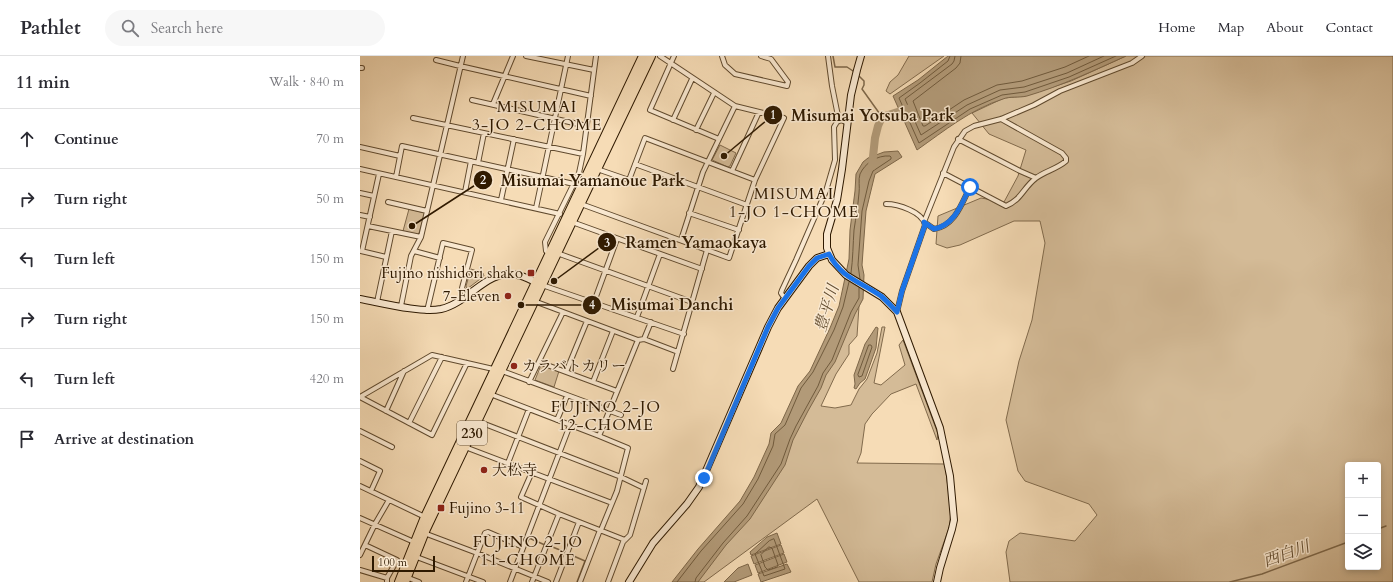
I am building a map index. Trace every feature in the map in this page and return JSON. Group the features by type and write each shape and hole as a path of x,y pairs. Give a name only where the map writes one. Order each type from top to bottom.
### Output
{"highway":[{"name":"230","path":"554,255 643,56"},
{"name":"230","path":"399,582 414,542 421,532 463,446 539,283 572,222 651,56"},
{"name":"230","path":"405,580 414,556 425,517 463,446"}],"street":[{"path":"401,306 411,256 421,237 428,211 463,56"},
{"path":"494,104 513,56"},
{"path":"526,56 594,70"},
{"path":"536,208 568,56"},
{"path":"596,56 583,154 579,173 545,242 546,251 692,302"},
{"path":"580,203 730,258 755,180 784,118 735,106 692,79 660,56"},
{"path":"674,56 650,110 719,139"},
{"path":"722,56 725,66 735,74 787,86 788,82 771,59 761,56"},
{"path":"828,56 838,116 841,120 848,123"},
{"path":"861,56 854,82 837,200 827,240 830,257 846,276 882,297 897,312 940,428 950,476 954,520 936,582"},
{"path":"897,312 902,291 925,225 924,222 954,147 958,139 965,131 974,126 1001,119 1034,105 1060,91 1132,63 1142,56"},
{"path":"436,60 591,96"},
{"path":"673,120 692,79"},
{"path":"696,130 714,93"},
{"path":"472,100 586,126"},
{"path":"681,240 698,187 708,162 735,106"},
{"path":"732,171 759,112"},
{"path":"413,118 583,154"},
{"path":"943,173 1006,206 1013,203 1020,197 1036,178 1066,161 1066,158 1062,153 1001,119"},
{"path":"785,299 781,293 782,290 826,191 835,160 834,127 837,122 841,120"},
{"path":"478,163 484,133"},
{"path":"597,169 629,180 645,138 755,180"},
{"path":"501,200 514,139"},
{"path":"958,139 1036,178"},
{"path":"396,177 402,146 574,184"},
{"path":"360,147 400,156"},
{"path":"465,192 471,162"},
{"path":"635,164 746,205"},
{"path":"360,169 560,214"},
{"path":"379,174 361,251 386,257"},
{"path":"886,204 892,204 909,209 934,229 949,222 955,215 970,187"},
{"path":"360,193 374,196"},
{"path":"388,202 428,211"},
{"path":"689,213 739,230"},
{"path":"360,215 370,217"},
{"path":"572,222 702,269"},
{"path":"368,226 421,237"},
{"path":"377,302 392,231"},
{"path":"360,236 365,237"},
{"path":"594,302 616,239"},
{"path":"427,311 443,243 472,250 462,288 467,296"},
{"path":"673,369 707,250"},
{"path":"414,251 440,258"},
{"path":"637,317 660,254"},
{"path":"629,582 653,543 687,504 699,487 768,327 778,308 817,258 830,257"},
{"path":"360,299 427,311 451,307 488,281 502,275 517,275 684,334"},
{"path":"531,300 638,340 644,339 678,352"},
{"path":"529,382 563,312"},
{"path":"566,372 587,321"},
{"path":"644,339 651,322"},
{"path":"593,382 613,331"},
{"path":"599,436 638,340"},
{"path":"360,397 432,355 499,370 622,415"},
{"path":"409,423 442,357"},
{"path":"539,362 617,391"},
{"path":"360,397 432,435 467,363"},
{"path":"386,411 404,370"},
{"path":"488,393 628,448 621,477 612,503 580,582"},
{"path":"557,420 567,396"},
{"path":"508,463 529,409"},
{"path":"475,420 621,477 644,488"},
{"path":"510,582 570,425"},
{"path":"360,431 392,448"},
{"path":"463,446 612,503"},
{"path":"360,461 380,471 371,491"},
{"path":"532,472 521,498 625,540"},
{"path":"608,582 623,542 630,535 646,481"},
{"path":"360,486 425,517"},
{"path":"360,555 374,524 390,500"},
{"path":"532,582 559,514"},
{"path":"360,518 414,542"},
{"path":"556,582 579,522"},
{"path":"421,532 548,582"},
{"path":"466,582 485,533 488,532 523,547"},
{"path":"360,570 387,580 397,560 365,545"},
{"path":"414,556 483,582"},
{"path":"405,580 419,582"}],"shaded area":[{"path":"909,56 944,56 890,94 886,91 890,82 898,75"},
{"path":"1126,56 1393,56 1393,582 1010,582 1006,552 1009,541 1020,533 1075,541 1097,515 1089,504 1025,481 1018,471 1006,420 1019,361 1032,320 1045,243 1040,221 1014,221 960,245 947,248 936,244 938,216 981,198 1004,202 1018,176 1026,150 989,134 972,113 1004,98 1025,96 1071,81"},
{"path":"720,145 736,153 730,166 728,167 712,160"},
{"path":"409,209 425,213 418,235 403,231"},
{"path":"471,269 483,273 484,276 467,289 466,286"},
{"path":"860,291 857,336 849,345 849,354 836,374 821,406 835,408 851,405 859,389 867,379 877,353 882,327 885,327 874,383 881,385 905,365 899,345 903,340 938,434 937,440 916,384 891,394 872,414 865,424 861,453 857,463 945,464 951,512 949,528 936,564 932,582 859,582 817,499 704,582 696,582"},
{"path":"541,365 559,371 554,387 535,380"}],"water":[{"path":"948,56 1126,56 1052,88 1027,96 1006,98 991,103 958,121 917,150 893,96 918,80"},
{"path":"898,151 902,157 875,174 866,211 862,265 864,275 863,299 855,314 835,362 826,375 821,388 793,440 785,465 750,519 726,545 698,582 672,582 698,549 740,501 754,477 769,444 771,433 781,423 798,386 810,371 830,328 839,306 849,259 850,230 856,174 863,162 868,158 884,152"},
{"path":"876,327 878,328 876,348 865,379 856,389 854,388 854,375 865,344"},
{"path":"777,533 781,544 751,555 750,552 767,537"},
{"path":"781,545 784,553 754,564 751,556"},
{"path":"784,554 787,562 758,573 755,565"},
{"path":"748,564 752,575 734,582 724,582 738,568"},
{"path":"787,564 791,572 761,582 758,574"}],"waterway":[{"path":"833,56 835,67 847,67 853,71"},
{"path":"859,76 864,81 862,89 882,117"},
{"name":"豊平川","path":"872,166 875,138 882,117 910,108"},
{"name":"西白川","path":"1381,528 1386,526"},
{"path":"529,538 545,545"},
{"name":"西白川","path":"1230,582 1262,574 1345,543"},
{"path":"550,546 565,552"},
{"path":"569,554 585,561 577,582"}],"place":[{"name":"Misumai Yotsuba Park","path":"724,156"},
{"name":"Misumai Yamanoue Park","path":"412,226"},
{"name":"Fujino nishidori shako","path":"531,273"},
{"name":"Ramen Yamaokaya","path":"554,281"},
{"name":"7-Eleven","path":"508,296"},
{"name":"Misumai Danchi","path":"521,305"},
{"name":"カラバトカリー","path":"514,366"},
{"name":"大松寺","path":"484,470"},
{"name":"Fujino 3-11","path":"441,508"}],"district":[{"name":"MISUMAI 3-JO 2-CHOME","path":"537,115"},
{"name":"MISUMAI 1-JO 1-CHOME","path":"794,202"},
{"name":"FUJINO 2-JO 12-CHOME","path":"606,415"},
{"name":"FUJINO 2-JO 11-CHOME","path":"528,550"}],"route":[{"path":"704,478 730,413 768,327 778,308 809,266 817,258 829,254 836,266 846,276 882,297 897,312 902,291 925,225 924,222 934,229 949,222 955,215 970,187"}]}
